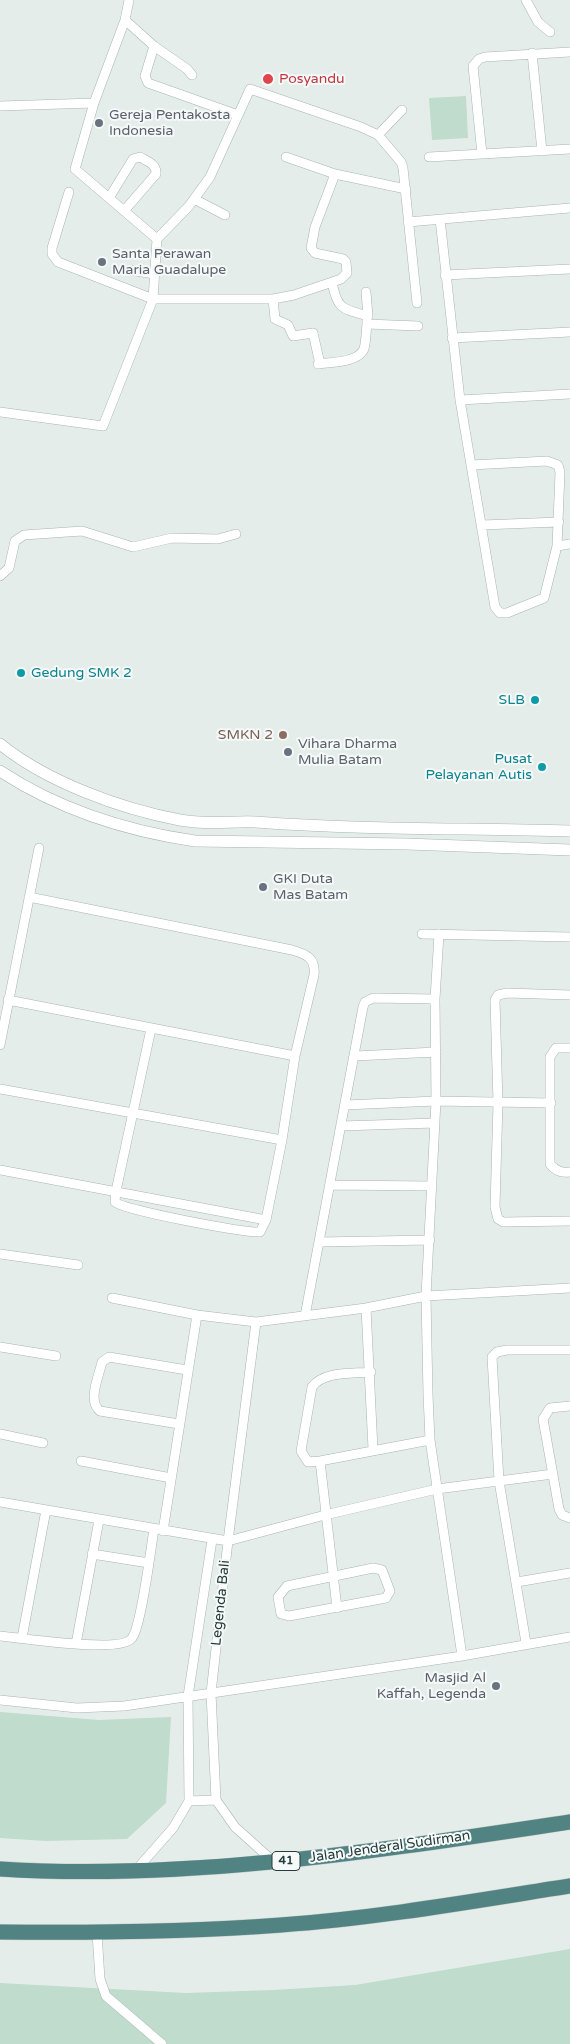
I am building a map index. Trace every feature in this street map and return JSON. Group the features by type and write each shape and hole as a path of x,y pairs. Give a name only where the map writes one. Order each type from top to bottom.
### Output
{"highway":[{"name":"Jalan Jenderal Sudirman","path":"0,1868 137,1869 274,1862 373,1851 570,1822"},
{"path":"0,1932 97,1933 280,1925 349,1918 570,1886"}],"street":[{"path":"130,0 125,20 94,103 74,169 157,239"},
{"path":"526,0 538,22 550,32"},
{"path":"125,20 154,46 187,69 192,75"},
{"path":"154,46 145,76 148,83 238,115"},
{"path":"482,154 473,66 479,59 532,53 570,52"},
{"path":"532,53 542,151"},
{"path":"0,412 104,426 153,299 157,239 194,199 216,165 250,90 350,123 378,135 401,162 406,189 416,302"},
{"path":"0,106 94,103"},
{"path":"378,135 402,110"},
{"path":"429,157 570,149"},
{"path":"109,198 132,159 140,157 152,164 156,174 124,211"},
{"path":"286,157 335,174 406,189"},
{"path":"69,192 52,248 53,257 58,262 153,299 273,299 294,295 345,276 347,269 346,262 343,259 315,254 310,245 335,174"},
{"path":"194,199 225,215"},
{"path":"408,222 570,208"},
{"path":"440,219 460,400 496,607 500,612 507,613 544,598 557,546 560,472 558,465 547,461 472,465"},
{"path":"445,276 570,269"},
{"path":"130,270 154,274"},
{"path":"332,282 339,306 345,310 367,320 418,326"},
{"path":"273,299 275,319 288,325 293,336 313,333 319,364 352,358 360,354 364,349 367,320 366,292"},
{"path":"452,338 570,332"},
{"path":"460,400 570,394"},
{"path":"482,525 559,522"},
{"path":"0,576 9,568 15,541 24,535 82,531 133,547 172,538 218,539 236,534"},
{"path":"557,546 570,544"},
{"path":"0,744 49,775 85,791 120,804 180,820 324,827 570,830"},
{"path":"0,771 18,783 72,809 147,833 195,841 407,844 570,850"},
{"path":"0,1045 3,1013 8,1000 39,848"},
{"path":"29,897 292,950 308,956 315,964 295,1056 282,1140 266,1220 264,1229 257,1233 155,1214 118,1205 114,1199 151,1029"},
{"path":"422,934 570,937"},
{"path":"439,934 435,999 436,1102 426,1296 430,1440 462,1656"},
{"path":"570,994 507,993 496,997 498,1103 495,1206 498,1218 503,1222 570,1220"},
{"path":"305,1316 363,1007 368,1000 435,999"},
{"path":"8,1000 295,1056"},
{"path":"570,1048 556,1048 550,1057 550,1164 554,1169 570,1172"},
{"path":"355,1056 436,1052"},
{"path":"0,1089 282,1140"},
{"path":"345,1104 436,1102 551,1103"},
{"path":"341,1126 435,1123"},
{"path":"0,1170 266,1220"},
{"path":"330,1185 432,1186"},
{"path":"319,1242 430,1240"},
{"path":"0,1254 78,1265"},
{"path":"112,1298 197,1315 256,1322 366,1308 426,1296 570,1288"},
{"path":"366,1308 374,1450"},
{"path":"0,1636 76,1644 120,1645 128,1643 133,1637 149,1563 171,1478 197,1315"},
{"name":"Legenda Bali","path":"216,1800 211,1693 256,1322"},
{"path":"0,1347 56,1356"},
{"path":"526,1643 499,1481 492,1358 497,1352 507,1350 570,1350"},
{"path":"179,1424 100,1411 94,1403 94,1397 102,1362 109,1358 187,1370"},
{"path":"370,1372 326,1377 316,1382 312,1387 301,1451 308,1462 430,1440"},
{"path":"570,1406 550,1408 543,1419 559,1509 562,1515 570,1518"},
{"path":"0,1434 43,1443"},
{"path":"81,1461 171,1478"},
{"path":"320,1461 337,1608"},
{"path":"0,1502 212,1540 228,1541 437,1488 553,1474"},
{"path":"22,1638 46,1510"},
{"path":"76,1644 99,1520"},
{"name":"Legenda Bali","path":"189,1802 188,1696 212,1540"},
{"path":"92,1554 149,1563"},
{"path":"373,1568 382,1570 390,1591 386,1598 378,1602 337,1608 289,1616 281,1614 278,1606 278,1597 287,1586 373,1568"},
{"path":"517,1582 570,1574"},
{"path":"0,1700 99,1708 462,1656 526,1643 570,1637"},
{"path":"137,1869 173,1828 189,1802 216,1800 235,1827 274,1862"},
{"path":"97,1933 100,1980 106,1996 162,2044"}],"green space":[{"path":"466,96 468,138 432,140 429,98"},
{"path":"0,1712 99,1720 171,1717 166,1803 127,1839 45,1841 0,1838"},
{"path":"570,1949 570,2044 0,2044 0,1983 186,1993 273,1990 355,1985"}],"place":[{"name":"Posyandu","path":"268,79"},
{"name":"Gereja Pentakosta Indonesia","path":"99,123"},
{"name":"Santa Perawan Maria Guadalupe","path":"102,262"},
{"name":"Gedung SMK 2","path":"21,673"},
{"name":"SLB","path":"535,700"},
{"name":"SMKN 2","path":"283,735"},
{"name":"Vihara Dharma Mulia Batam","path":"288,752"},
{"name":"Pusat Pelayanan Autis","path":"542,767"},
{"name":"GKI Duta Mas Batam","path":"263,887"},
{"name":"Masjid Al Kaffah, Legenda","path":"496,1686"}]}
